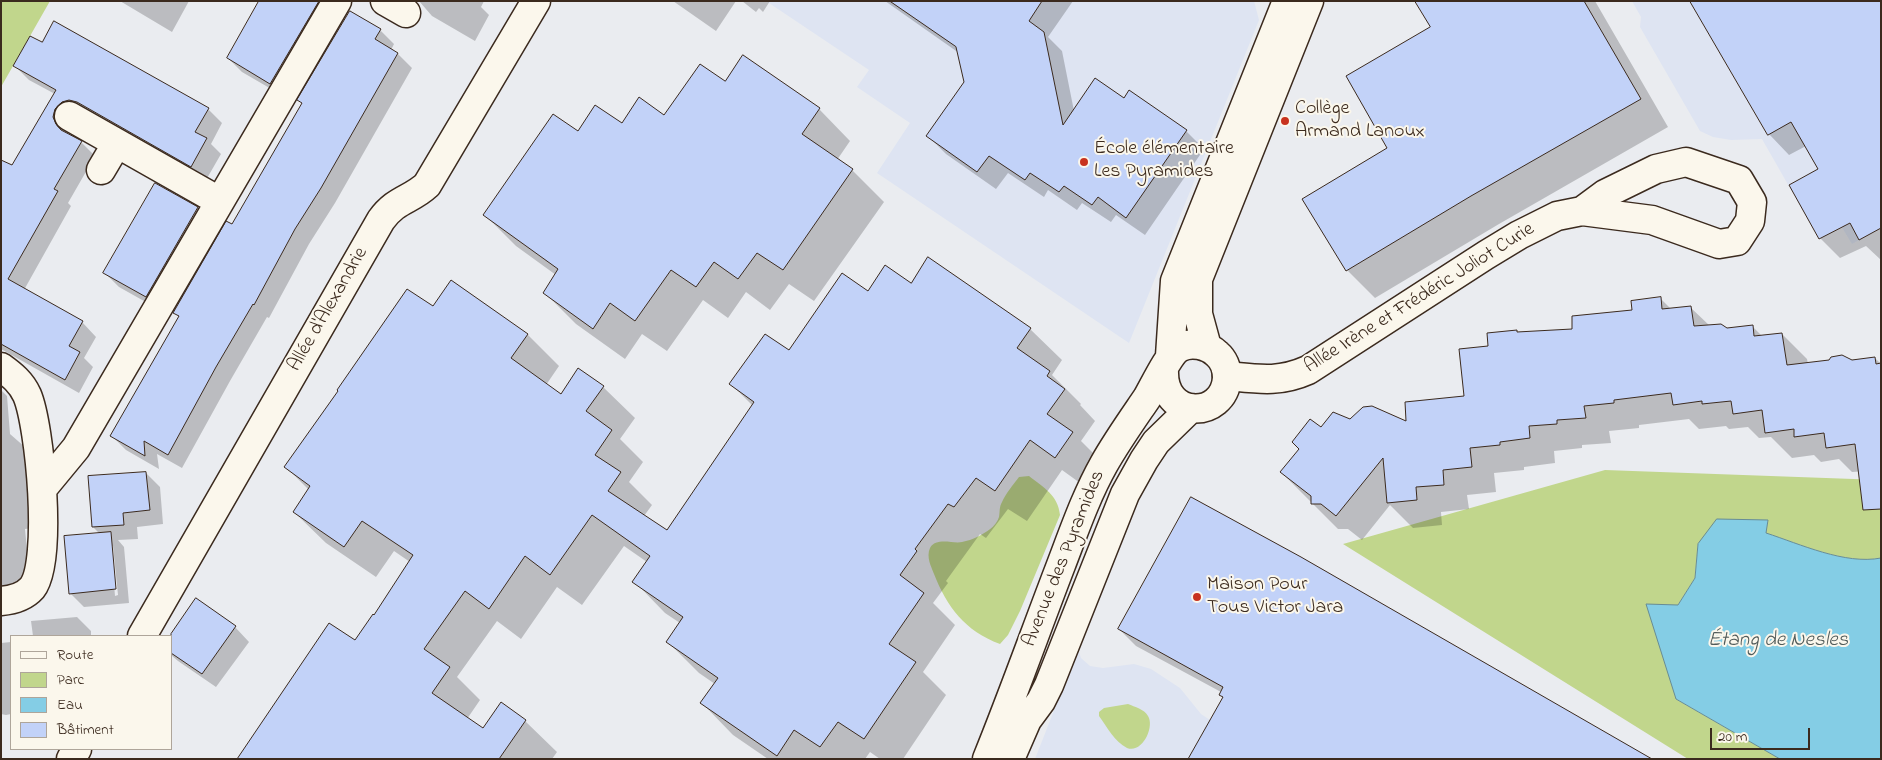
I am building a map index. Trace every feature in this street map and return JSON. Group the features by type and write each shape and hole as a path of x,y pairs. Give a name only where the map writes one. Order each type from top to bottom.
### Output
{"street":[{"path":"43,488 76,448 155,316 337,1"},
{"name":"Allée d'Alexandrie","path":"143,635 381,220 388,210 398,202 428,185 536,1"},
{"name":"Avenue des Pyramides","path":"1227,376 1226,386 1220,396 1212,404 1202,408 1180,405 1172,399 1166,390 1163,381 1167,363 1175,281 1287,1"},
{"path":"1227,376 1226,367 1221,358 1207,347 1198,314 1198,279 1309,1"},
{"path":"69,116 220,201"},
{"path":"101,170 117,143"},
{"name":"Allée Irène et Frédéric Joliot Curie","path":"1227,376 1276,380 1294,376 1308,370 1519,235 1557,216 1582,211 1652,220 1719,244 1737,241 1750,221 1752,202 1739,180 1686,162 1656,169 1605,194 1582,211"},
{"name":"Avenue des Pyramides","path":"986,759 1084,506 1103,466 1167,363 1179,348 1198,344 1207,347"},
{"path":"1,367 17,378 26,394 32,415 43,488 42,554 38,575 33,587 23,596 1,601"},
{"name":"Avenue des Pyramides","path":"1010,759 1027,720 1041,702 1049,685 1125,494 1156,442 1191,408"}],"shaded area":[{"path":"766,1 1254,1 1259,20 1129,343 877,173 910,123 857,87 869,70"},
{"path":"1632,1 1881,1 1881,228 1852,244 1841,226 1819,239 1762,139 1731,140 1713,137 1700,131 1640,27 1641,17"},
{"path":"1296,555 1652,759 1035,759 1078,649 1081,658 1090,666 1103,668 1134,664 1151,669 1180,688 1201,714 1210,720 1223,698 1219,695"}],"green space":[{"path":"1,1 50,1 1,87"},
{"path":"1605,470 1881,480 1881,558 1853,559 1808,548 1765,533 1768,520 1698,544 1695,578 1678,605 1676,699 1780,759 1688,759 1343,544"},
{"path":"1029,476 1045,488 1053,497 1059,508 1060,515 1020,611 1008,635 1000,644 988,639 967,625 951,607 934,574 929,561 929,551 936,543 964,542 990,529 998,521 1001,504 1010,489 1019,477"},
{"path":"1128,704 1144,712 1150,721 1146,738 1138,747 1132,749 1119,742 1099,716 1099,712 1104,708"}],"water":[{"name":"Étang de Nesles","path":"1717,519 1768,520 1766,533 1808,548 1853,559 1881,558 1881,759 1780,759 1676,699 1646,604 1678,605 1695,578 1698,544"}],"building":[{"path":"259,1 319,1 270,84 227,58"},
{"path":"890,1 1042,1 1029,21 1044,32 1063,125 1095,78 1124,98 1129,90 1187,130 1126,218 1098,197 1092,205 1064,186 1059,192 1030,173 1025,180 989,156 977,172 926,136 964,82 956,47"},
{"path":"1415,1 1584,1 1641,99 1471,196 1346,271 1302,199 1387,148 1346,76 1430,27"},
{"path":"1690,1 1881,1 1881,228 1859,240 1850,223 1819,239 1789,185 1818,169 1791,122 1768,135"},
{"path":"350,11 381,29 375,39 398,53 321,188 295,229 254,305 216,367 168,455 144,441 145,456 110,436 179,316 173,313 226,221 232,224 302,103 297,100"},
{"path":"54,21 209,108 195,132 207,138 191,167 77,102 69,100 62,102 55,109 53,117 61,130 82,141 54,189 58,191 8,279 83,321 69,346 80,352 65,380 1,344 1,160 12,165 56,90 13,66 30,36 42,42"},
{"path":"743,55 820,108 802,134 853,169 783,270 757,253 738,279 714,262 696,287 671,270 635,321 610,303 593,329 543,293 558,269 483,215 553,114 578,131 595,105 622,123 639,97 664,115 700,64 725,81"},
{"path":"155,183 198,207 146,297 103,273"},
{"path":"928,257 1031,328 1017,348 1050,371 1047,376 1065,389 1047,414 1073,432 1055,458 1030,440 995,491 976,478 954,507 948,504 915,549 917,551 900,575 924,593 889,644 916,662 864,739 838,722 820,747 794,730 777,756 700,703 718,678 666,642 683,617 632,582 650,556 592,515 550,575 525,556 489,609 465,591 424,649 450,667 432,693 483,728 501,702 526,720 499,759 237,759 329,623 355,640 374,615 413,555 362,521 344,547 293,512 310,486 284,467 407,289 433,306 451,280 528,334 511,358 561,394 578,368 604,386 586,411 612,430 595,455 621,472 608,491 667,530 754,402 729,384 765,334 789,350 842,273 868,291 885,265 911,283"},
{"path":"1661,297 1662,309 1691,306 1694,326 1721,324 1727,328 1753,325 1754,336 1782,333 1787,365 1829,360 1831,357 1842,355 1852,360 1875,357 1876,364 1881,363 1881,509 1863,510 1855,444 1826,448 1824,433 1794,437 1794,429 1765,433 1762,410 1733,414 1731,401 1702,404 1702,401 1673,405 1671,393 1614,400 1614,403 1584,406 1586,418 1557,420 1557,424 1529,426 1530,438 1500,442 1500,445 1470,448 1472,467 1443,470 1444,485 1416,487 1417,500 1387,503 1383,458 1336,516 1321,504 1311,504 1311,496 1280,472 1299,449 1292,442 1310,419 1321,427 1333,412 1350,419 1363,407 1372,406 1406,421 1405,402 1464,396 1459,349 1488,346 1487,333 1517,330 1517,332 1572,329 1572,316 1632,310 1631,301"},
{"path":"146,472 150,510 123,513 124,525 92,527 88,476"},
{"path":"1191,497 1301,557 1652,759 1188,759 1223,697 1219,695 1223,687 1118,629"},
{"path":"111,532 116,589 69,594 64,536"},
{"path":"196,598 236,626 202,674 172,654 171,634"}],"place":[{"name":"Collège Armand Lanoux","path":"1285,121"},
{"name":"École élémentaire Les Pyramides","path":"1084,162"},
{"name":"Maison Pour Tous Victor Jara","path":"1197,597"}]}
